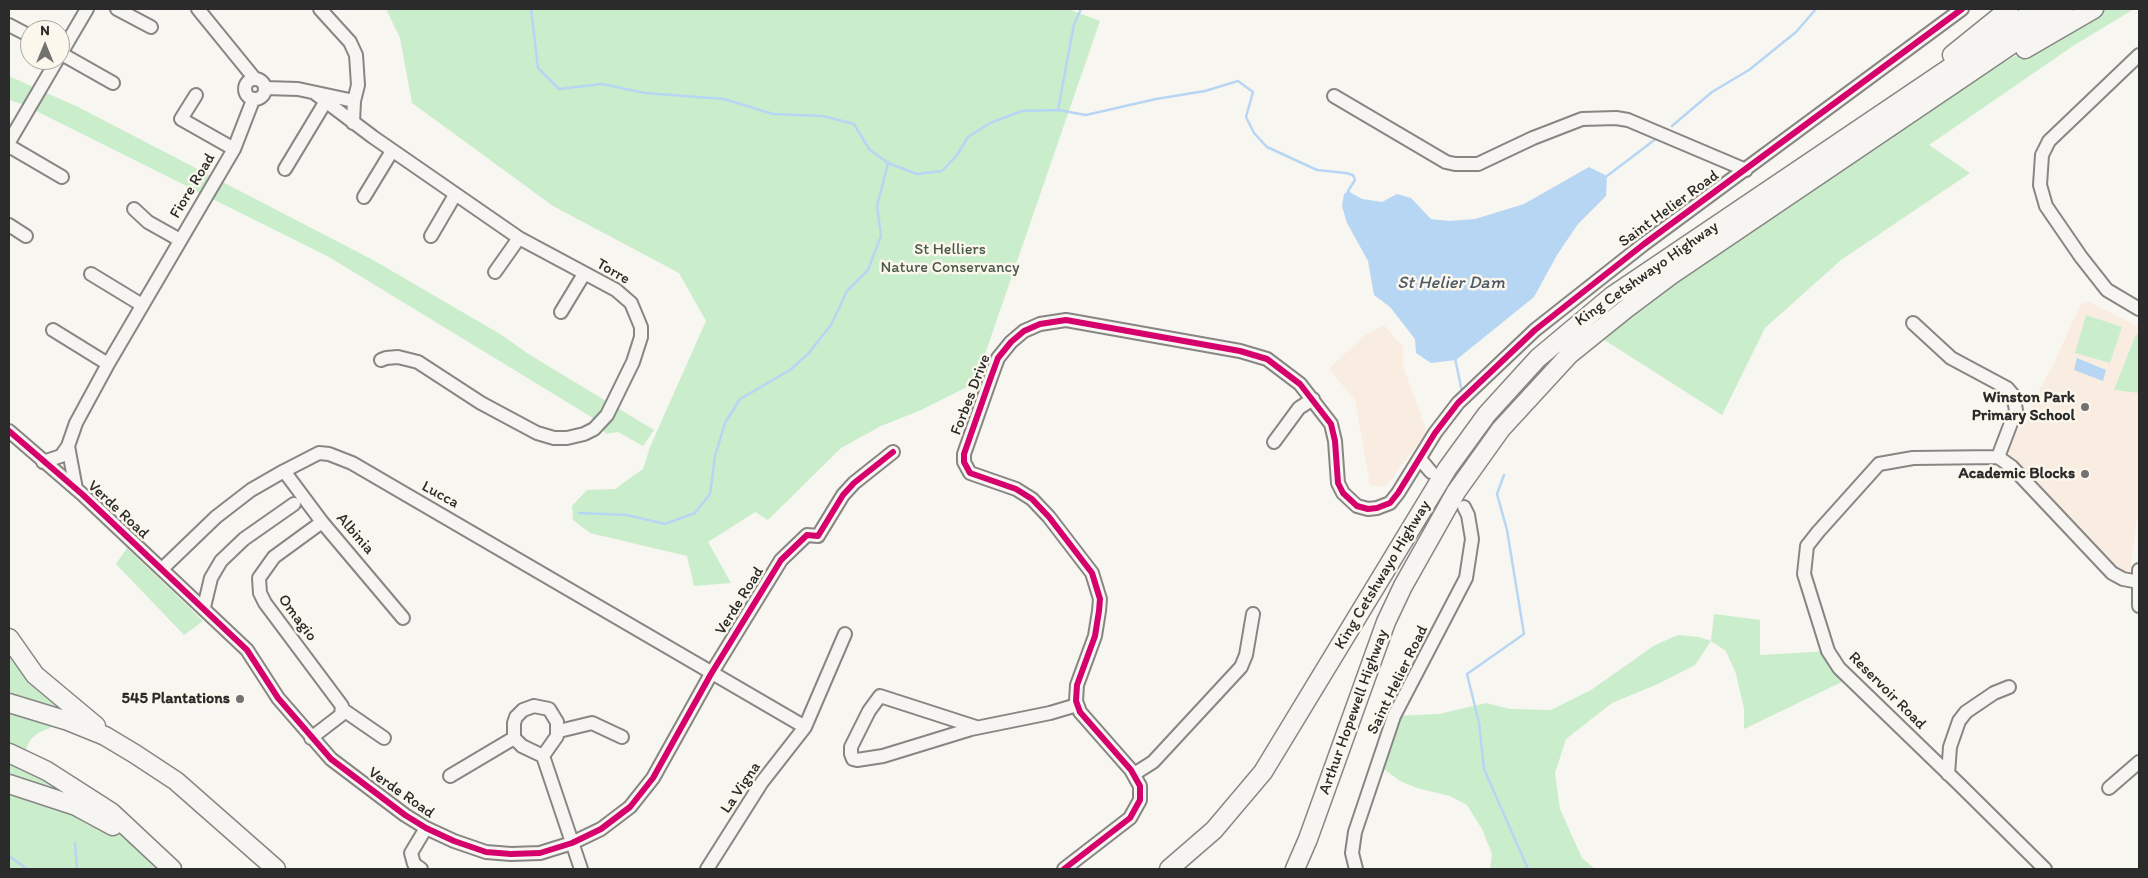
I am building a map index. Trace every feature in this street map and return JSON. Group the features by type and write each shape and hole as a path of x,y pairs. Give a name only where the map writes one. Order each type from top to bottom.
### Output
{"highway":[{"path":"1884,112 2009,9"},
{"name":"King Cetshwayo Highway","path":"1169,869 1214,830 1263,772 1447,469 1511,386 1572,328 1612,296 2037,9"},
{"name":"King Cetshwayo Highway","path":"1403,586 1430,536 1467,475 1501,429 1570,354 1671,275 2064,9"},
{"path":"1908,114 1958,90 2094,9"},
{"name":"Arthur Hopewell Highway","path":"1295,869 1308,839 1371,663 1403,586"},
{"path":"9,638 35,675 98,727 105,736"},
{"path":"9,703 34,709 105,736 176,780 276,869"},
{"path":"9,753 47,771 78,789 126,824 172,869"},
{"path":"9,784 76,806 148,846"}],"street":[{"path":"70,38 88,9"},
{"path":"116,9 151,27"},
{"path":"198,9 255,79 261,81 265,88"},
{"path":"320,9 350,42 356,55 358,85 354,100 353,122"},
{"name":"Saint Helier Road","path":"1420,460 1434,433 1458,403 1535,330 1590,286 1962,9"},
{"path":"9,24 20,30"},
{"path":"2139,55 2049,140 2042,155 2040,185 2046,206 2080,258 2107,290 2139,310"},
{"path":"70,61 113,83"},
{"path":"51,70 9,144 62,177"},
{"path":"253,100 246,95 245,86 247,82 255,79"},
{"name":"Torre","path":"265,88 292,88 323,97 354,100"},
{"name":"Fiore Road","path":"76,489 68,446 76,423 142,305 234,149 253,100 262,97 265,88"},
{"name":"Fiore Road","path":"196,95 181,119 234,149"},
{"path":"1334,96 1446,162 1455,164 1478,164 1533,138 1582,120 1616,118 1636,123 1746,170"},
{"path":"285,169 323,97"},
{"name":"Torre","path":"323,97 392,151 519,238 616,290 628,299 639,320 641,332 633,362 615,402 601,423 584,434 560,438 537,433 481,403 418,362 398,357 381,360"},
{"path":"364,197 392,151"},
{"path":"431,236 456,195"},
{"name":"Fiore Road","path":"134,209 148,222 180,240"},
{"path":"9,225 26,236"},
{"path":"495,272 519,238"},
{"path":"91,274 142,305"},
{"path":"561,312 584,274"},
{"name":"Forbes Drive","path":"1077,705 1077,685 1095,636 1100,611 1100,599 1092,573 1049,517 1032,499 1016,489 970,473 964,462 964,454 991,376 1005,349 1024,331 1040,324 1066,320 1250,353 1267,359 1284,370 1313,400 1330,424 1334,434 1338,484 1347,499 1356,506 1368,509 1390,503 1420,460"},
{"path":"1913,323 1951,358 2007,388 2013,395 2016,410 1998,457 2012,467 2112,573 2124,579 2139,578 2139,606"},
{"path":"53,330 108,364"},
{"path":"1274,442 1299,408 1313,400"},
{"name":"Verde Road","path":"9,431 76,489 204,607 247,650 278,698 331,759 405,815 426,828 454,842 499,854 540,854 572,844 601,830 630,807 653,778 712,674 781,560 807,535 818,536 843,495 854,483 893,452"},
{"path":"43,462 57,458 68,446"},
{"name":"Lucca","path":"162,569 216,517 251,490 284,470 319,453 329,454 352,463 712,674"},
{"name":"Reservoir Road","path":"1998,457 1913,458 1879,464 1807,546 1804,574 1828,651 1839,668 2045,869"},
{"path":"1420,460 1431,472"},
{"name":"Albinia","path":"284,470 322,522 403,618"},
{"path":"204,607 212,578 221,561 244,539 294,504"},
{"name":"Saint Helier Road","path":"1356,869 1352,853 1355,832 1394,716 1466,578 1472,539 1464,507"},
{"name":"Omagio","path":"322,522 274,557 259,578 259,589 265,603 340,702 342,709"},
{"path":"1134,774 1153,762 1241,667 1246,655 1253,614"},
{"name":"La Vigna","path":"707,869 762,782 805,727 845,634"},
{"path":"712,674 805,727"},
{"path":"1948,774 1950,747 1959,721 1966,712 1994,693 2009,687"},
{"path":"976,728 894,699 878,696 851,747 850,754 853,760 883,756 976,728 1050,713 1077,705 1086,720 1134,774 1139,781 1141,793 1136,811 1124,824 1064,869"},
{"path":"559,731 553,713 543,707 534,706 523,710 516,717 514,723 514,738 522,746 542,756 581,869"},
{"path":"312,738 341,715 342,709 384,738"},
{"path":"542,756 559,731 592,723 622,737"},
{"path":"450,776 514,738"},
{"path":"2109,788 2139,762"},
{"path":"421,869 414,864 411,853 426,828"}],"shaded area":[{"name":"Winston Park Primary School","path":"2090,302 2139,327 2139,506 2129,577 2091,546 2006,452 2054,363 2081,304"},
{"path":"1384,325 1403,347 1403,366 1427,432 1385,487 1370,485 1355,400 1329,369 1362,337"}],"green space":[{"name":"St Helliers Nature Conservancy","path":"386,9 1068,9 1100,21 975,383 919,411 881,426 841,448 768,520 755,512 708,542 731,583 694,586 687,556 590,533 573,520 572,506 587,490 615,489 643,469 650,447 706,321 679,273 553,206 412,103 400,38"},
{"path":"2094,9 2134,9 2073,46 1929,145 1970,173 1841,260 1765,328 1722,415 1595,334 1958,90"},
{"path":"9,76 78,107 373,260 500,334 530,355 654,430 643,446 618,432 606,434 593,418 329,257 22,104 9,100"},
{"path":"2086,315 2122,327 2110,363 2075,353"},
{"path":"2136,334 2139,336 2139,393 2114,390"},
{"path":"127,548 203,621 184,635 116,564"},
{"path":"1714,614 1760,620 1760,655 1828,651 1848,679 1744,729 1744,708 1736,674 1726,651 1711,641"},
{"path":"1678,635 1699,637 1711,641 1695,665 1658,684 1612,703 1566,739 1555,773 1560,809 1582,858 1595,869 1490,869 1492,854 1482,829 1467,805 1450,796 1417,788 1400,781 1377,764 1394,716 1439,714 1486,703 1510,709 1551,710 1591,690 1655,645"},
{"path":"9,638 63,700 67,721 38,733 30,740 22,759 172,869 9,869"}],"water":[{"name":"St Helier Dam","path":"1589,167 1607,176 1606,196 1578,224 1557,255 1534,297 1456,360 1431,363 1416,353 1415,339 1390,307 1374,295 1368,261 1347,223 1342,206 1344,194 1348,191 1362,199 1382,202 1397,194 1411,198 1431,219 1449,221 1475,219 1524,204"},
{"path":"2077,358 2106,370 2103,381 2074,370"}],"waterway":[{"path":"531,9 538,68 559,89 602,84 645,93 724,99 773,114 823,116 854,124 869,149 888,163 917,174 942,171 957,155 968,137 990,123 1022,111 1058,110 1086,115 1156,99 1205,91 1238,81 1253,92 1246,117 1254,133 1267,147 1317,170 1353,175 1355,180 1348,191 1350,194"},
{"path":"1058,110 1074,24 1081,9"},
{"path":"1672,126 1712,92 1749,70 1796,32 1816,9"},
{"path":"1607,176 1657,138"},
{"path":"579,513 627,515 665,524 695,513 710,494 715,456 725,423 740,399 790,370 808,354 831,325 847,291 868,270 881,236 877,206 888,163"},
{"path":"1455,358 1462,392"},
{"path":"1504,475 1497,494 1507,530 1524,634 1467,674 1479,723 1484,769 1528,869"},
{"path":"75,843 77,869"},
{"path":"9,856 27,869"}],"cycle path":[{"path":"1064,869 1130,818 1140,800 1140,786 1131,770 1080,712 1076,701 1077,685 1095,636 1099,611 1100,599 1092,573 1049,517 1032,499 1016,489 970,473 964,462 964,454 998,358 1011,342 1024,331 1040,324 1066,320 1240,351 1267,359 1300,384 1331,424 1335,441 1338,483 1343,493 1357,506 1368,509 1377,508 1390,503 1398,493 1435,433 1458,403 1535,330 1644,244 1962,9"},
{"path":"9,431 82,494 247,650 278,698 331,759 405,815 426,828 454,841 486,852 511,854 540,853 572,843 601,829 630,807 653,778 711,674 781,560 807,535 818,536 843,495 854,483 893,452"}],"place":[{"name":"Winston Park Primary School","path":"2085,407"},
{"name":"Academic Blocks","path":"2085,474"},
{"name":"545 Plantations","path":"240,699"}]}
